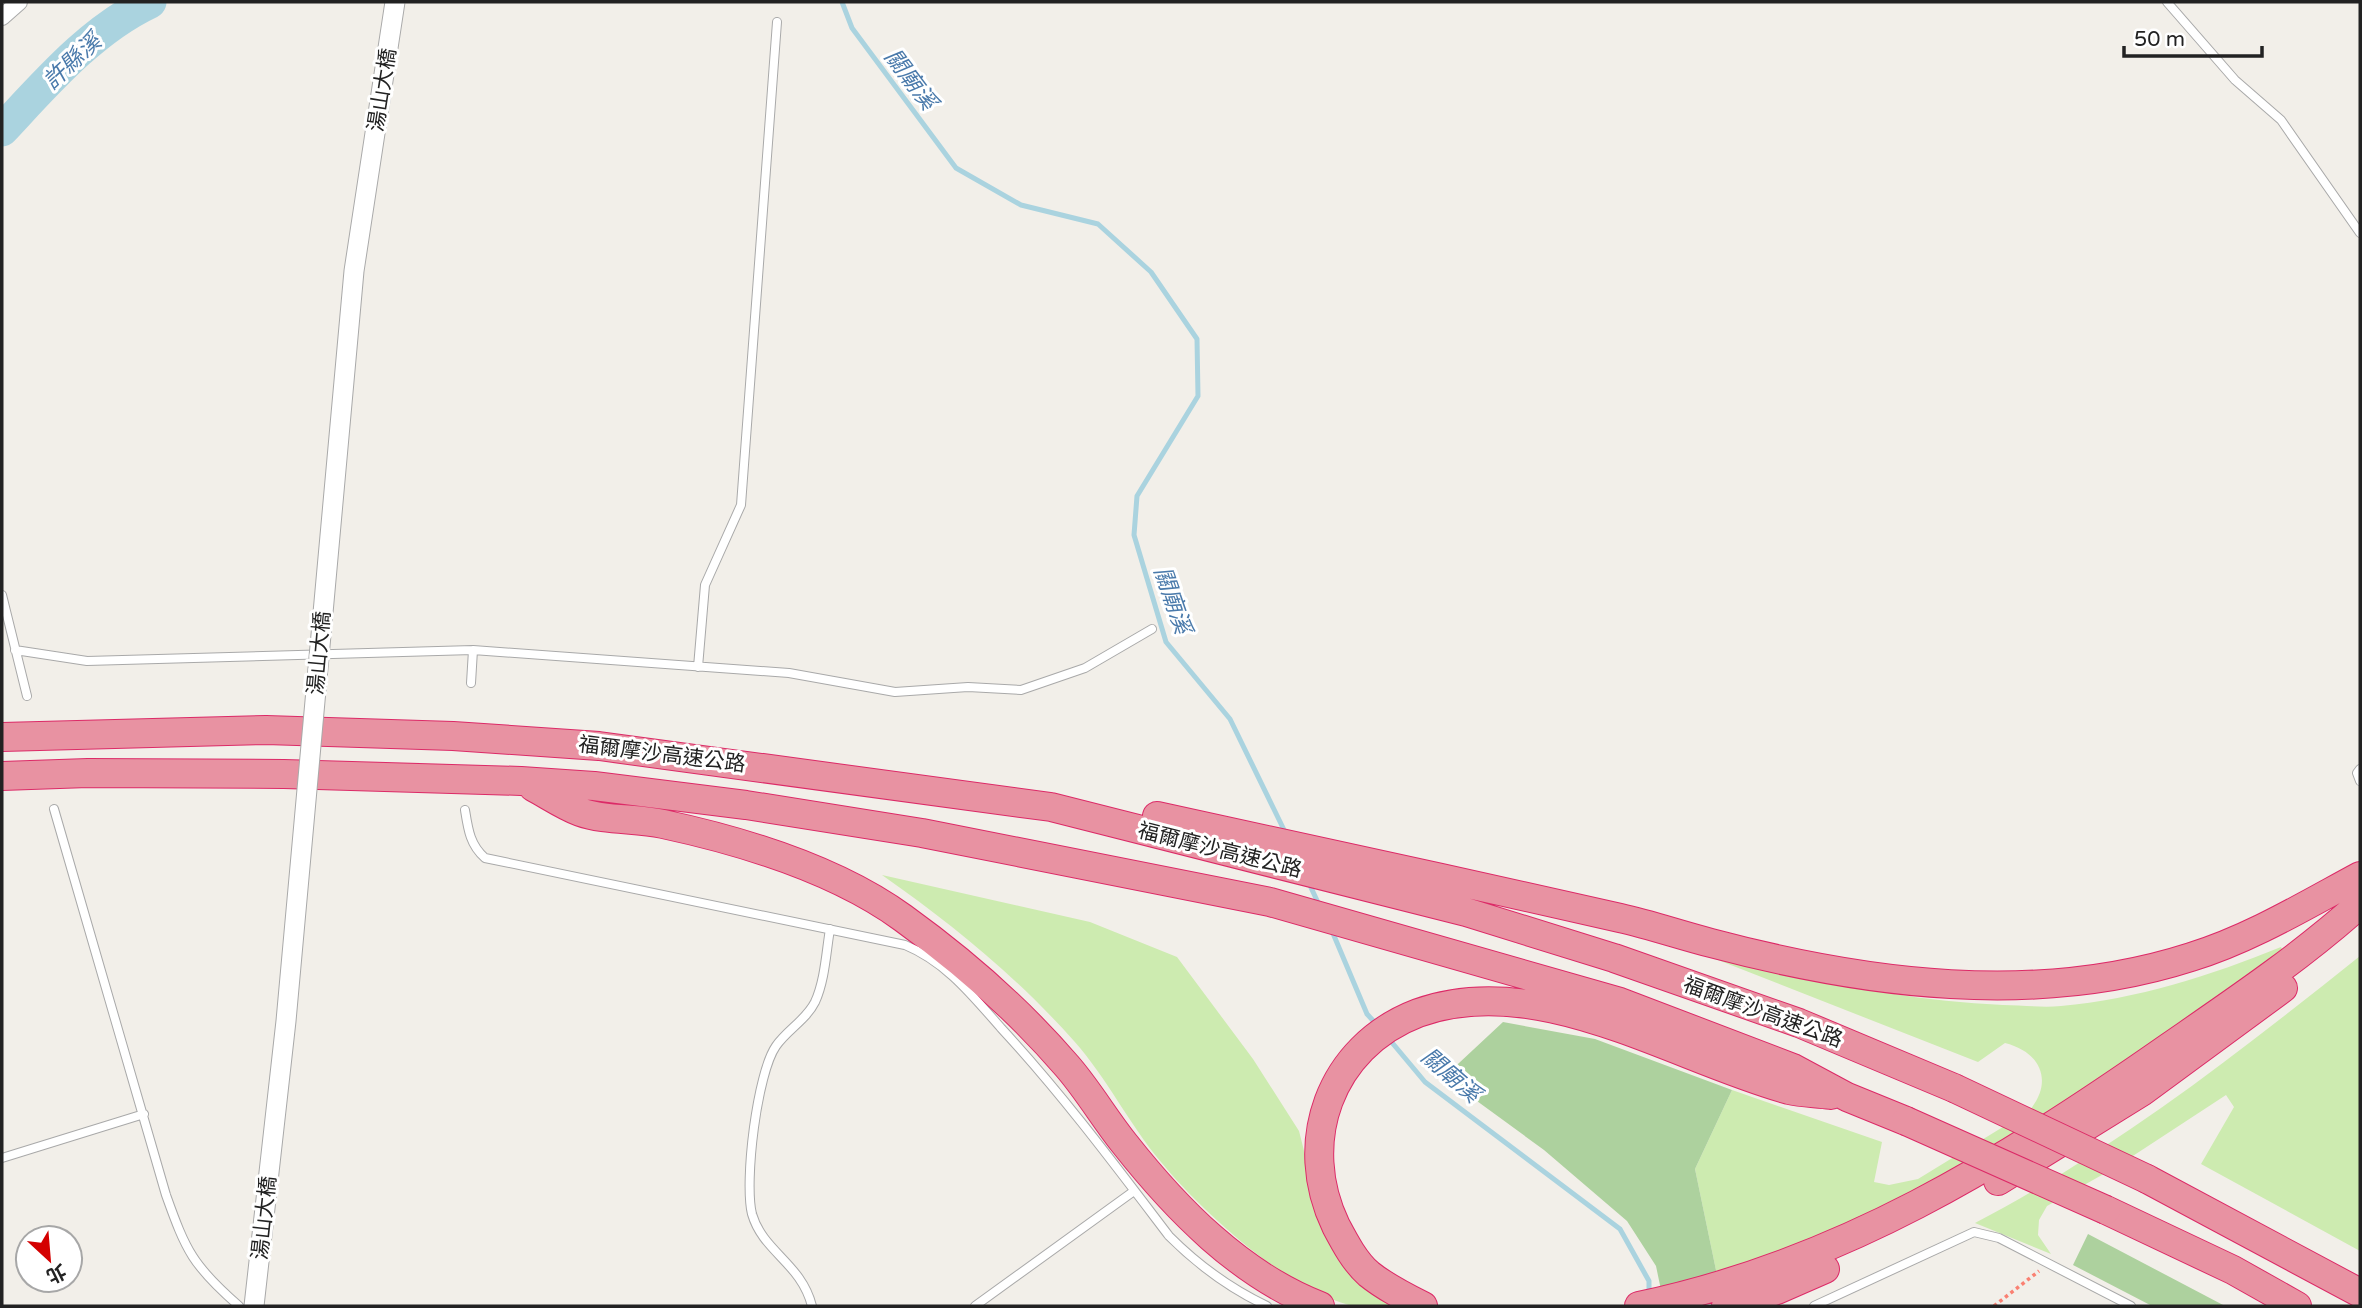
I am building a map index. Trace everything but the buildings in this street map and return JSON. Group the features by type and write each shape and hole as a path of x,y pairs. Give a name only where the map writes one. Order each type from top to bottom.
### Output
{"highway":[{"name":"福爾摩沙高速公路","path":"2,737 266,730 466,737 599,746 1146,822 1466,912 1614,958 1799,1023 1954,1088 2147,1179 2360,1293"},
{"name":"福爾摩沙高速公路","path":"2,776 271,774 521,781 594,786 800,813 922,833 1270,902 1620,1002 1793,1068 1847,1097 2106,1210 2233,1270 2297,1306"},
{"path":"521,781 581,812 661,823 775,855 824,876 900,915 975,972 1015,1008 1069,1068 1152,1178 1205,1230 1261,1277 1320,1306"},
{"path":"1146,822 1469,884 1630,920 1713,944 1816,965 1902,981 1975,986 2055,983 2127,972 2192,957 2278,919 2360,876"},
{"path":"1639,1306 1690,1295 1765,1273 1831,1248 1954,1186 2114,1086 2223,1010 2360,905"},
{"path":"1726,1306 1777,1290 1837,1264 1947,1211 2050,1151 2225,1034 2360,926"},
{"path":"1423,1306 1368,1273 1346,1246 1328,1208 1318,1175 1318,1143 1325,1107 1338,1078 1359,1053 1383,1031 1417,1014 1459,1002 1532,1005 1585,1017 1790,1090 1847,1097"}],"street":[{"path":"2,17 19,2"},
{"name":"湯山大橋","path":"254,1306 286,1021 354,271 396,2"}],"lane":[{"path":"2167,2 2235,80 2281,120 2360,233"},
{"path":"698,667 705,585 741,505 777,22"},
{"path":"2,595 27,696"},
{"path":"15,650 87,661 473,650 789,673 895,692 968,687 1021,690 1085,668 1152,629"},
{"path":"471,683 473,650"},
{"path":"2360,769 2357,773 2360,781"},
{"path":"54,809 185,1248 208,1280 239,1306"},
{"path":"465,810 468,832 476,849 485,858 905,945 929,954 954,975 1056,1088 1134,1191 1186,1253 1239,1293 1267,1306"},
{"path":"812,1306 808,1289 798,1273 764,1239 752,1215 749,1192 759,1095 766,1066 776,1045 814,1005 820,987 830,929"},
{"path":"2,1158 144,1114"},
{"path":"975,1306 1134,1191"},
{"path":"1814,1306 1975,1232 1999,1238 2131,1306"}],"path":[{"path":"1994,1306 2049,1264"}],"green space":[{"path":"882,875 1090,922 1177,957 1253,1059 1299,1131 1319,1210 1397,1306 1354,1306 1325,1296 1299,1283 1247,1246 1178,1182 1139,1132 1086,1055 1030,995 983,952"},
{"path":"2281,947 2285,955 1952,1179 1828,1237 1717,1275 1695,1169 1732,1090 1882,1142 1874,1182 1889,1185 1918,1179 2029,1111 2037,1100 2042,1079 2035,1061 2017,1047 2005,1043 1978,1062 1695,951 1886,993 1964,1003 2047,1007 2089,1003 2173,985"},
{"path":"2360,956 2360,1251 2201,1164 2234,1107 2226,1095 2116,1167 2047,1206 2039,1220 2038,1235 2051,1254 1975,1223 2077,1164 2174,1099"},
{"path":"1503,1022 1595,1039 1732,1090 1695,1169 1717,1275 1661,1290 1656,1266 1627,1221 1544,1150 1444,1077"},
{"path":"2088,1234 2225,1306 2152,1306 2073,1265"}],"waterway":[{"name":"許縣溪","path":"2,130 89,42 108,27 150,2"},
{"name":"關廟溪","path":"842,2 852,28 956,168 1021,205 1098,224 1151,272 1197,339 1198,396 1137,496 1134,535 1166,642 1230,719 1286,834"},
{"name":"關廟溪","path":"1308,881 1320,907"},
{"name":"關廟溪","path":"1332,931 1367,1014 1378,1026"},
{"name":"關廟溪","path":"1389,1039 1425,1082 1620,1229 1649,1281 1649,1296"}]}
